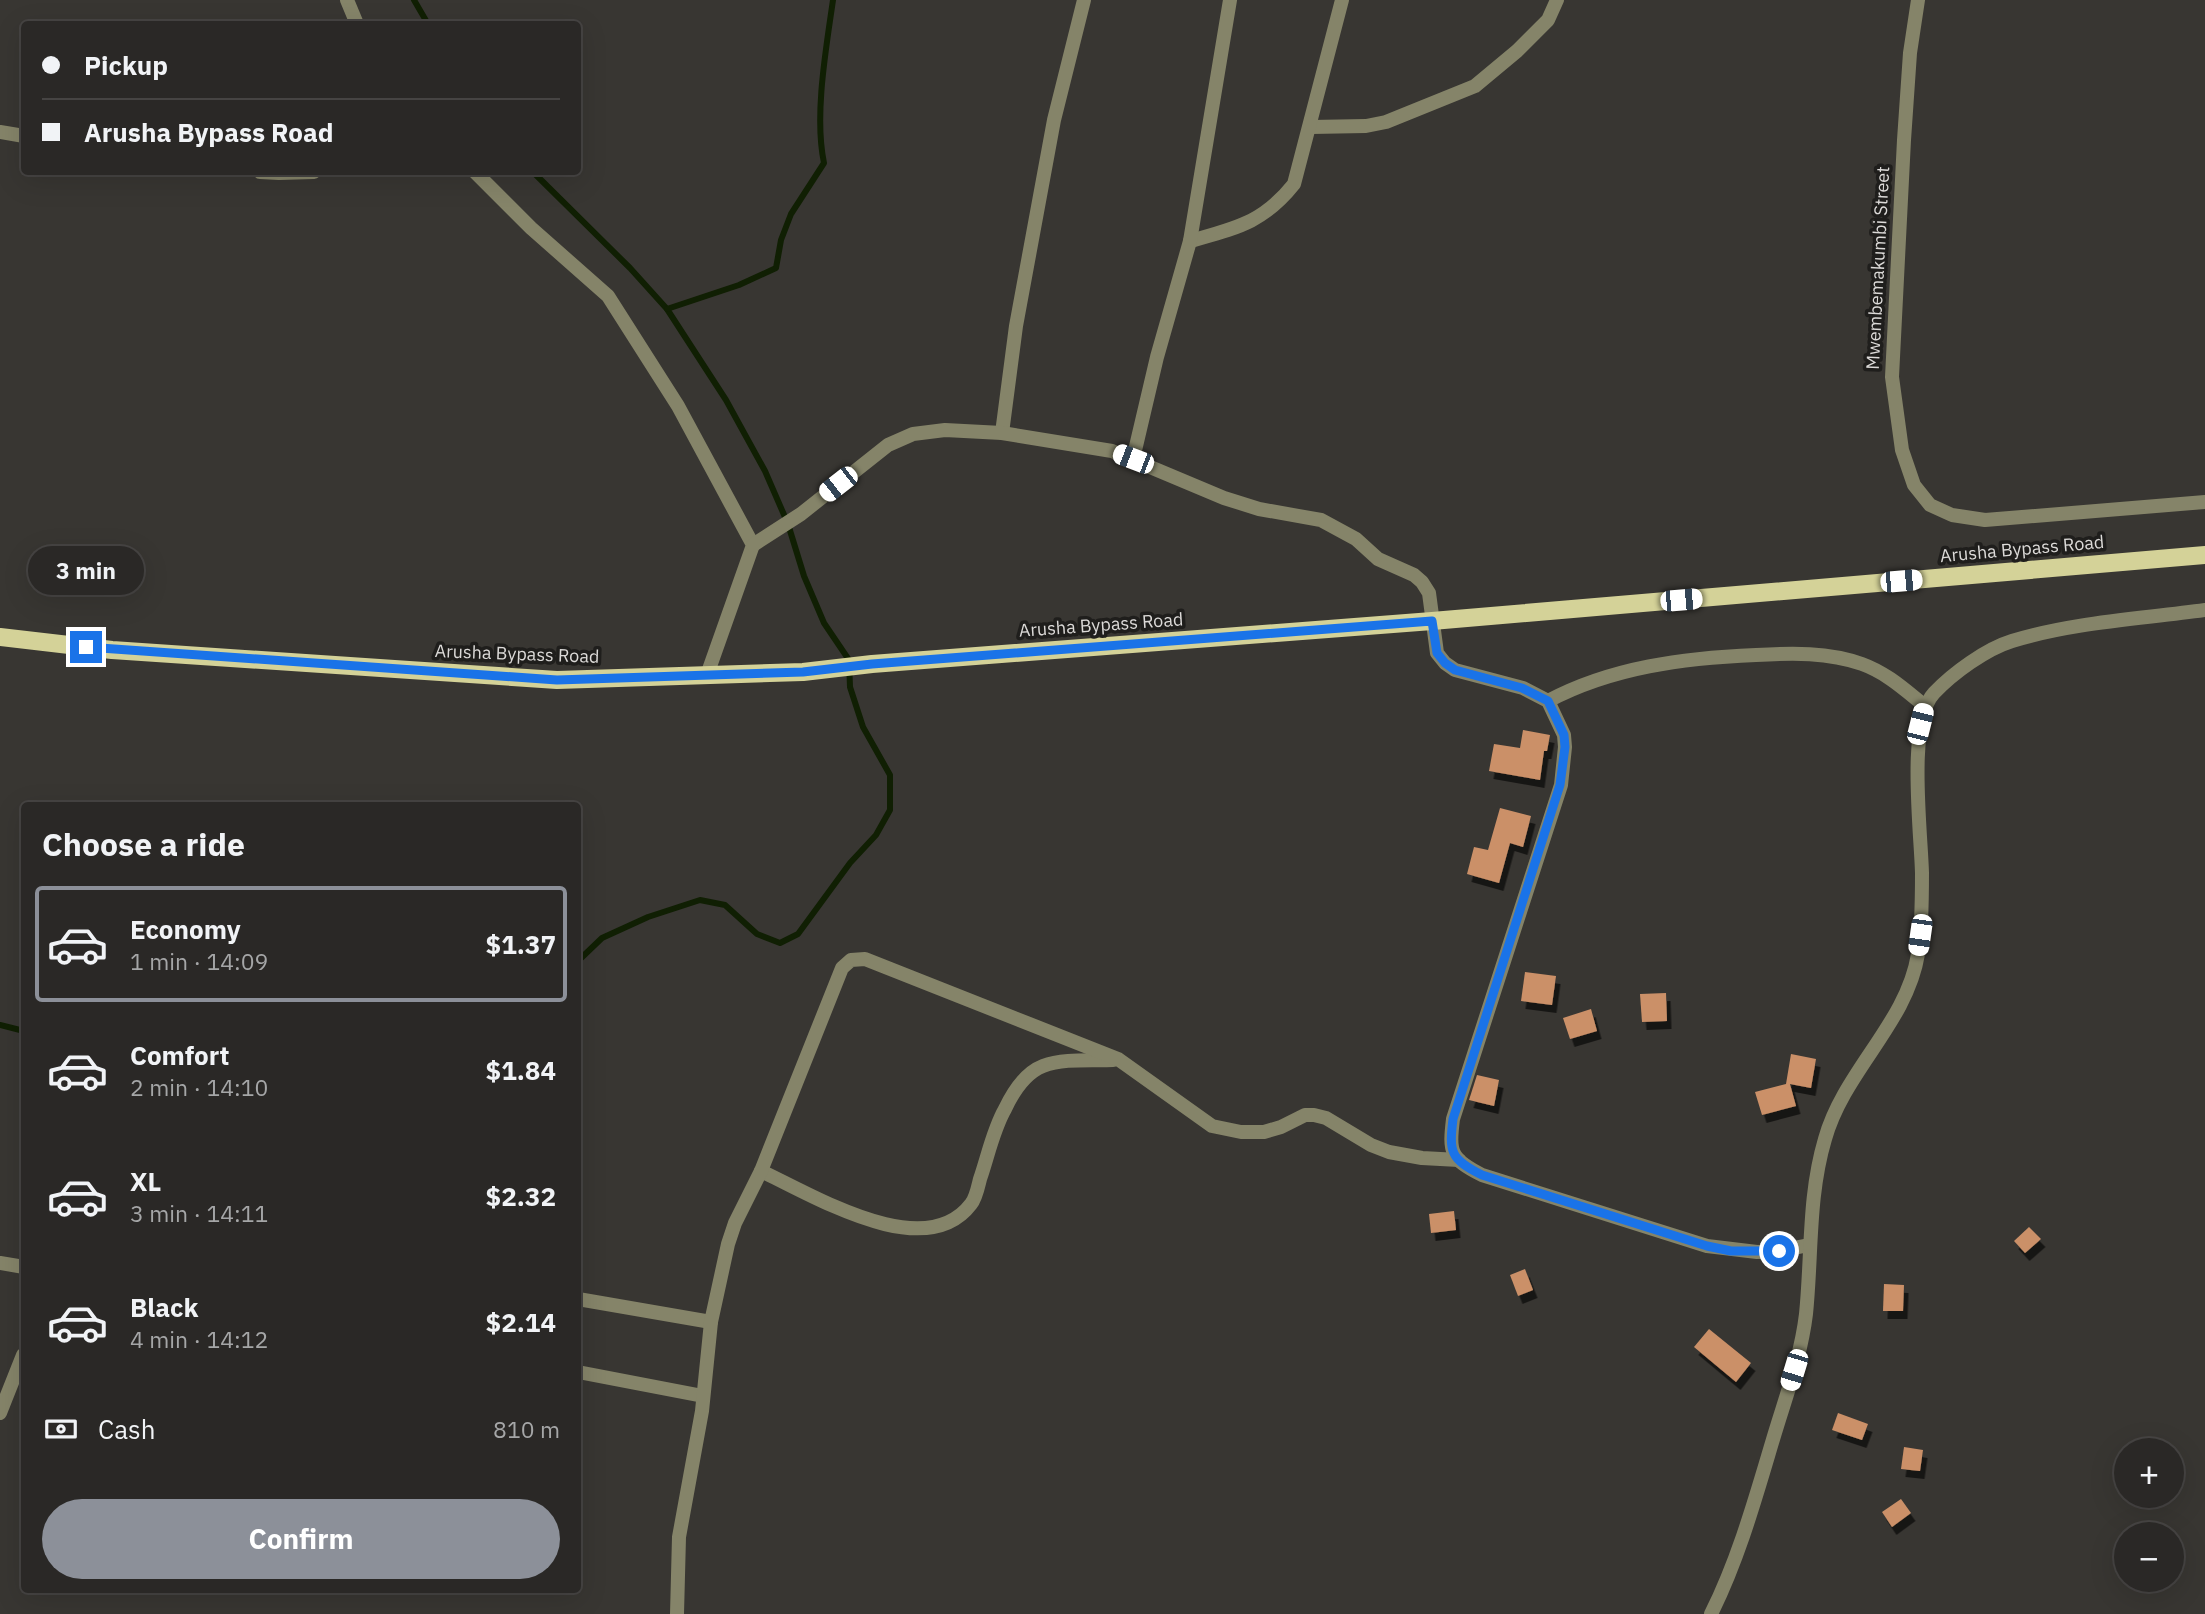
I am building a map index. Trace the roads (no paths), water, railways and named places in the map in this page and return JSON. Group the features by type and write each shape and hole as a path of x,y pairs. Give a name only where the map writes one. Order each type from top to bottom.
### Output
{"main road":[{"name":"Arusha Bypass Road","path":"0,637 112,650 557,680 803,672 872,664 1432,621 2205,555"}],"street":[{"path":"347,0 356,21"},
{"path":"1002,433 1016,326 1054,121 1084,0"},
{"path":"1133,459 1157,357 1190,241 1230,0"},
{"path":"1190,241 1262,217 1280,202 1294,184 1342,0"},
{"path":"1311,127 1366,126 1386,122 1475,86 1517,51 1548,19 1557,0"},
{"name":"Mwembemakumbi Street","path":"1918,0 1910,53 1904,140 1892,377 1902,450 1914,485 1930,505 1952,515 1985,520 2205,502"},
{"path":"0,132 21,136"},
{"path":"478,175 531,228 608,296 678,406 753,545"},
{"path":"708,675 753,545 801,513 888,445 913,434 945,430 1002,433 1089,446 1133,459 1224,498 1259,509 1321,520 1344,531 1378,559 1414,575 1422,582 1429,593 1437,653 1445,663 1455,670 1522,688 1548,701 1564,735 1560,785 1453,1119 1450,1142 1454,1155 1465,1166 1482,1175 1707,1246 1757,1252 1809,1245"},
{"path":"1711,1614 1724,1588 1756,1495 1801,1345 1807,1306 1809,1245 1819,1164 1835,1108 1903,1001 1917,958 1922,874 1918,780 1920,724 1925,706 1934,693 1982,654 2011,641 2082,626 2205,610"},
{"path":"1548,701 1605,676 1654,664 1721,656 1801,653 1863,664 1893,680 1925,706"},
{"path":"677,1614 680,1536 703,1396 711,1322 728,1244 735,1223 761,1171 842,968 851,960 865,960 1118,1059 1212,1126 1241,1132 1264,1132 1281,1128 1305,1115 1314,1115 1326,1118 1389,1153 1459,1160"},
{"path":"761,1171 864,1218 902,1228 940,1227 956,1220 973,1202 1002,1114 1018,1086 1031,1073 1056,1062 1118,1059"},
{"path":"0,1263 21,1266"},
{"path":"581,1300 711,1322"},
{"path":"0,1413 21,1360"},
{"path":"581,1373 703,1396"}],"waterway":[{"path":"414,0 426,21"},
{"path":"667,309 739,285 776,268 781,240 791,214 824,163 821,104 833,0"},
{"path":"536,175 630,268 667,309 726,400 765,471 788,524 804,576 824,623 849,660 850,687 863,727 890,775 890,810 876,835 850,863 798,934 780,943 757,934 725,905 700,900 648,917 602,938 581,958"},
{"path":"0,1025 21,1030"}]}
